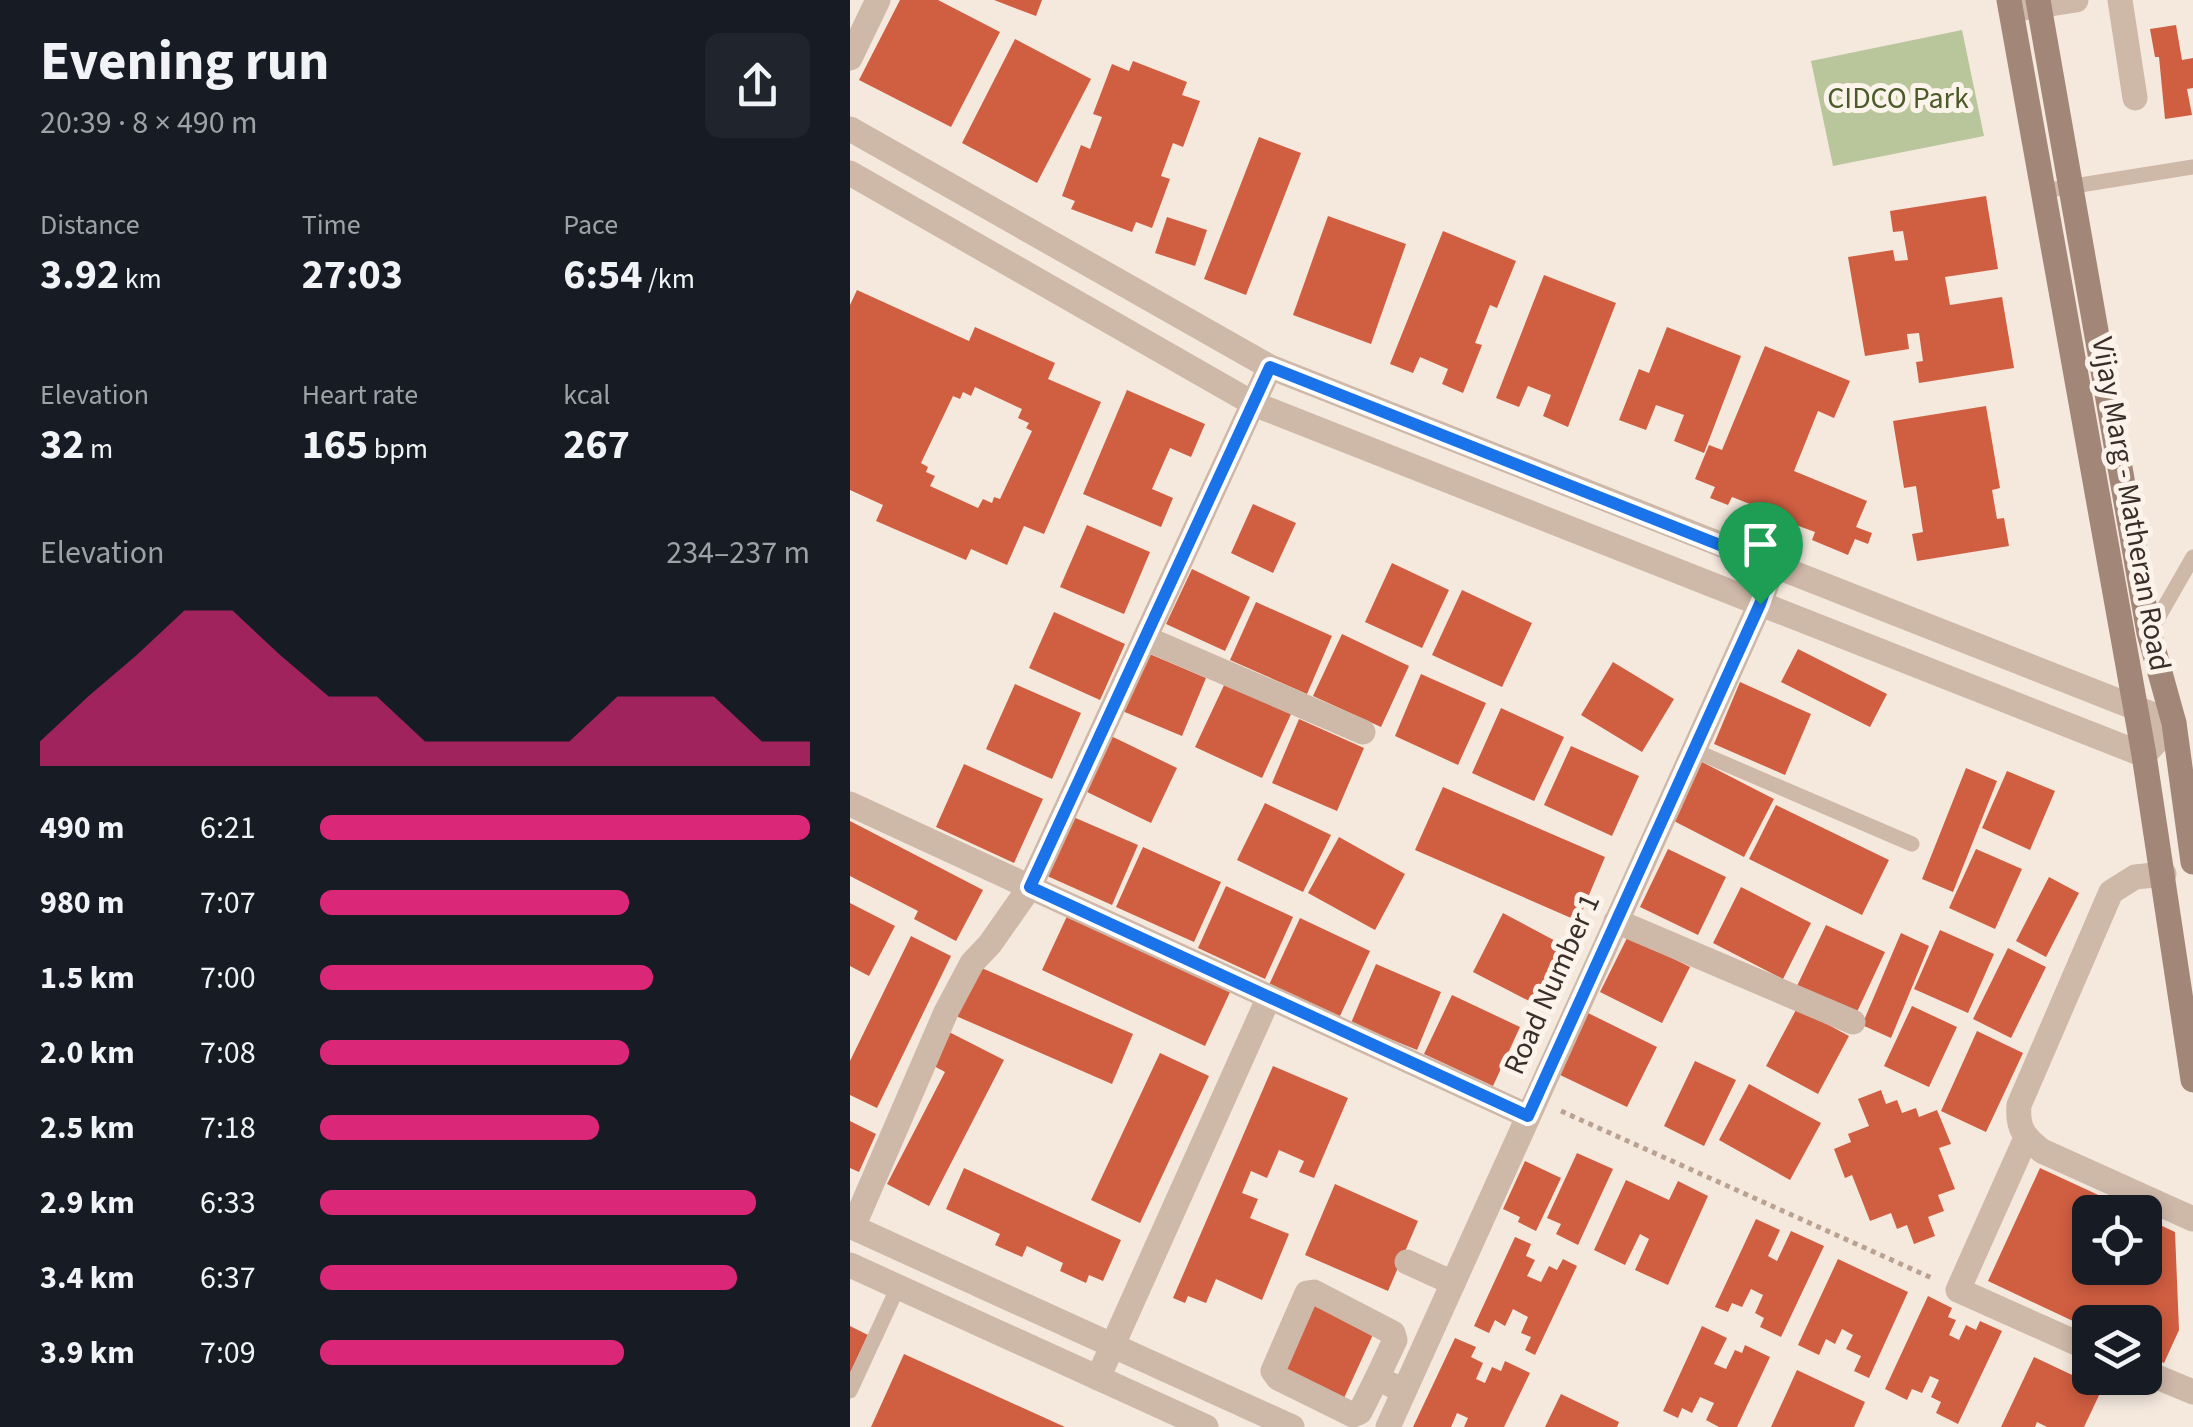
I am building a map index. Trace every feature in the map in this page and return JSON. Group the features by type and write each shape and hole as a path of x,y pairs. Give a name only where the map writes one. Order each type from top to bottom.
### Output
{"main road":[{"name":"Vijay Marg - Matheran Road","path":"2038,3 2149,634 2184,724 2193,862"},
{"name":"Vijay Marg - Matheran Road","path":"2010,5 2144,755 2193,1080"}],"street":[{"path":"850,58 878,0"},
{"path":"2010,5 2076,0"},
{"path":"2120,0 2135,98"},
{"path":"850,129 1270,367 2134,708 2184,724"},
{"path":"850,174 1254,404 2144,755 2184,724"},
{"path":"1270,367 1030,887 990,944 972,962 851,1226 1292,1427"},
{"name":"Road Number 1","path":"1388,1427 1760,604 1773,566"},
{"path":"1145,638 1363,732"},
{"path":"850,804 1269,997 1532,1108"},
{"path":"2164,874 2134,877 2111,892 2019,1104 2017,1123 2026,1138 2042,1151 2193,1218"},
{"path":"1616,921 1854,1022"},
{"path":"1098,1378 1269,997"},
{"path":"2026,1138 1958,1290 2072,1341"},
{"path":"1407,1262 1453,1283"},
{"path":"850,1265 1206,1427"},
{"path":"1314,1292 1393,1332 1395,1340 1377,1378 1360,1412 1353,1415 1278,1378 1273,1370 1307,1293 1314,1292"},
{"path":"1349,1295 1430,1334"},
{"path":"1377,1378 1404,1392"},
{"path":"2162,1379 2193,1392"}],"lane":[{"path":"2042,192 2193,167"},
{"path":"2149,634 2193,558"},
{"path":"1694,750 1912,844"},
{"path":"850,1391 898,1287"}],"path":[{"path":"1532,1108 1958,1290"}],"green space":[{"name":"CIDCO Park","path":"1962,30 1984,136 1833,166 1811,61"}],"building":[{"path":"900,0 938,0 1000,32 951,127 859,80"},
{"path":"994,0 1042,0 1036,16"},
{"path":"2176,25 2182,60 2193,58 2193,88 2187,89 2192,115 2165,119 2159,57 2155,57 2150,29"},
{"path":"1015,39 1091,79 1037,183 962,143"},
{"path":"1133,61 1187,82 1182,95 1200,101 1183,147 1173,143 1161,176 1170,179 1152,228 1136,222 1132,232 1071,209 1075,201 1062,196 1081,145 1090,149 1102,117 1093,114 1112,64 1129,71"},
{"path":"1259,137 1301,153 1246,295 1204,279"},
{"path":"1986,196 1998,269 1945,277 1950,305 2002,297 2014,368 1919,383 1916,362 1923,361 1919,333 1907,334 1909,349 1865,356 1848,257 1893,250 1895,261 1908,260 1903,231 1893,232 1890,211"},
{"path":"1328,216 1406,244 1371,344 1293,315"},
{"path":"1167,217 1207,230 1195,266 1155,253"},
{"path":"1443,231 1516,261 1497,308 1490,305 1475,343 1482,345 1463,393 1442,384 1448,369 1420,357 1413,373 1390,364"},
{"path":"1544,275 1616,303 1568,427 1543,416 1551,395 1528,386 1519,407 1496,398"},
{"path":"857,290 969,341 975,327 1055,363 1048,379 1101,402 1044,534 1024,526 1007,565 971,549 966,560 876,521 883,505 850,490 850,305","holes":["975,387 1022,409 1018,418 1029,423 1026,428 1032,431 1000,499 994,497 992,503 983,499 978,508 930,486 935,476 926,472 928,467 921,463 953,396 960,399 963,392 971,396"]},
{"path":"1667,327 1741,356 1704,453 1674,441 1684,415 1656,405 1646,430 1619,420 1639,369 1649,373"},
{"path":"1765,346 1850,381 1834,418 1818,411 1794,471 1867,501 1856,527 1872,533 1868,544 1855,539 1848,555 1812,540 1815,532 1796,525 1792,535 1750,517 1755,506 1732,497 1728,505 1710,498 1715,487 1695,479 1709,445 1722,450"},
{"path":"1127,390 1205,424 1191,457 1170,448 1152,489 1173,498 1161,527 1083,494"},
{"path":"1986,406 2000,488 1992,490 1997,519 2004,518 2009,546 1917,561 1912,534 1923,532 1916,486 1904,488 1893,421"},
{"path":"1253,504 1296,523 1273,573 1231,553"},
{"path":"1087,525 1150,552 1124,614 1060,587"},
{"path":"1392,563 1449,590 1422,648 1365,622"},
{"path":"1192,569 1250,597 1225,651 1166,624"},
{"path":"1462,590 1532,623 1502,687 1432,655"},
{"path":"1256,602 1332,636 1307,694 1230,660"},
{"path":"1054,612 1125,644 1100,700 1029,668"},
{"path":"1342,634 1409,666 1381,727 1313,696"},
{"path":"1798,649 1887,694 1870,727 1781,682"},
{"path":"1145,652 1206,678 1182,736 1120,710"},
{"path":"1613,662 1674,699 1642,752 1581,715"},
{"path":"1421,674 1486,703 1458,765 1395,736"},
{"path":"1226,681 1292,712 1262,778 1195,747"},
{"path":"1740,682 1811,714 1785,775 1714,744"},
{"path":"1015,684 1081,713 1052,779 986,749"},
{"path":"1501,708 1564,737 1534,801 1472,773"},
{"path":"1299,719 1364,748 1337,811 1272,783"},
{"path":"1109,735 1177,768 1151,823 1083,790"},
{"path":"1571,746 1639,776 1612,836 1544,805"},
{"path":"1700,761 1774,799 1744,857 1670,819"},
{"path":"964,764 1043,799 1014,863 936,827"},
{"path":"1966,768 1997,781 1953,892 1922,879"},
{"path":"2007,771 2055,791 2030,850 1982,828"},
{"path":"1443,787 1605,857 1578,921 1415,850"},
{"path":"1265,803 1331,835 1303,892 1237,860"},
{"path":"1776,805 1889,860 1862,915 1749,859"},
{"path":"1071,816 1138,845 1112,905 1045,875"},
{"path":"850,821 983,890 956,941 914,919 918,911 850,876"},
{"path":"1339,837 1405,874 1375,930 1308,893"},
{"path":"1143,847 1221,882 1194,942 1116,907"},
{"path":"1668,849 1726,877 1698,935 1640,907"},
{"path":"1976,849 2022,869 1995,929 1949,908"},
{"path":"2049,877 2079,893 2046,957 2016,941"},
{"path":"1226,886 1293,917 1265,979 1198,948"},
{"path":"1741,887 1811,923 1783,979 1713,943"},
{"path":"850,903 895,926 869,976 850,966"},
{"path":"1503,913 1563,945 1533,1003 1473,972"},
{"path":"1068,914 1231,990 1205,1046 1042,970"},
{"path":"1300,918 1370,951 1339,1018 1269,985"},
{"path":"1826,925 1885,952 1856,1014 1797,986"},
{"path":"1940,930 1994,954 1968,1013 1914,989"},
{"path":"1901,933 1929,946 1891,1038 1862,1025"},
{"path":"911,936 951,956 877,1108 850,1095 850,1061"},
{"path":"1628,936 1690,967 1662,1023 1600,992"},
{"path":"2008,948 2046,967 2011,1038 1973,1019"},
{"path":"1376,964 1441,992 1417,1050 1351,1023"},
{"path":"977,966 1133,1034 1112,1084 956,1016"},
{"path":"1452,995 1520,1027 1493,1086 1424,1054"},
{"path":"1912,1006 1957,1027 1929,1087 1884,1066"},
{"path":"1797,1008 1849,1036 1818,1094 1766,1066"},
{"path":"1588,1013 1657,1047 1627,1107 1558,1074"},
{"path":"1977,1031 2023,1053 1986,1132 1941,1111"},
{"path":"949,1032 1004,1060 929,1206 887,1184 945,1072 932,1065"},
{"path":"1160,1053 1209,1076 1140,1223 1091,1200"},
{"path":"1695,1061 1736,1080 1704,1146 1664,1126"},
{"path":"1273,1066 1348,1098 1314,1178 1299,1172 1304,1161 1279,1150 1267,1178 1251,1171 1242,1193 1258,1199 1250,1218 1289,1234 1262,1300 1216,1279 1206,1303 1188,1296 1185,1303 1173,1298"},
{"path":"1749,1084 1821,1123 1790,1180 1719,1140"},
{"path":"1881,1090 1886,1104 1897,1100 1902,1113 1916,1108 1919,1117 1937,1110 1951,1144 1939,1148 1955,1189 1938,1195 1944,1211 1928,1217 1935,1236 1914,1244 1907,1225 1897,1229 1891,1213 1870,1221 1852,1175 1845,1178 1834,1149 1851,1142 1848,1134 1869,1126 1858,1099"},
{"path":"850,1121 876,1134 859,1172 850,1168"},
{"path":"1577,1153 1613,1169 1578,1245 1556,1234 1561,1224 1547,1218"},
{"path":"1525,1161 1561,1178 1536,1231 1503,1209"},
{"path":"964,1168 1121,1240 1103,1281 1089,1275 1086,1283 1060,1271 1063,1263 1027,1246 1022,1257 995,1245 1000,1234 946,1209"},
{"path":"2040,1168 2098,1195 2072,1195 2072,1285 2162,1285 2162,1226 2175,1232 2179,1330 2164,1363 2162,1305 2072,1305 2072,1321 1988,1281"},
{"path":"1626,1180 1669,1200 1678,1181 1708,1196 1668,1285 1635,1270 1649,1239 1640,1234 1625,1265 1594,1250"},
{"path":"1335,1184 1418,1221 1388,1291 1305,1255"},
{"path":"1756,1219 1780,1230 1768,1256 1777,1261 1791,1231 1824,1246 1781,1337 1760,1327 1764,1318 1755,1313 1763,1295 1751,1289 1742,1307 1732,1303 1728,1312 1715,1307"},
{"path":"1515,1237 1531,1244 1526,1256 1535,1260 1527,1276 1541,1282 1549,1266 1557,1270 1563,1259 1577,1266 1535,1355 1525,1350 1531,1337 1521,1333 1528,1317 1513,1309 1505,1326 1495,1320 1489,1333 1474,1326"},
{"path":"1838,1259 1908,1292 1869,1378 1854,1371 1861,1356 1846,1349 1853,1335 1842,1329 1835,1344 1826,1339 1819,1355 1798,1345"},
{"path":"1928,1296 1952,1308 1948,1317 1956,1320 1949,1335 1959,1340 1966,1325 1976,1330 1980,1321 2002,1331 1958,1424 1936,1413 1941,1402 1931,1397 1939,1380 1930,1376 1922,1393 1912,1389 1907,1400 1885,1389"},
{"path":"1311,1298 1376,1328 1344,1398 1279,1367"},
{"path":"850,1326 868,1335 850,1373"},
{"path":"1702,1326 1727,1338 1714,1364 1726,1369 1735,1350 1742,1353 1745,1345 1770,1357 1737,1427 1719,1427 1706,1420 1714,1403 1700,1397 1692,1413 1682,1408 1678,1418 1663,1411"},
{"path":"1455,1338 1476,1347 1471,1357 1483,1363 1476,1379 1485,1383 1492,1367 1501,1371 1505,1361 1530,1373 1504,1427 1464,1427 1468,1418 1457,1413 1451,1427 1413,1427"},
{"path":"904,1354 1065,1427 871,1427"},
{"path":"2034,1357 2072,1375 2072,1395 2099,1395 2084,1427 2047,1427 2037,1422 2035,1427 2001,1427"},
{"path":"1797,1370 1865,1402 1854,1427 1771,1427"},
{"path":"1561,1394 1619,1422 1617,1427 1545,1427"}],"route":[{"path":"1270,367 1773,566 1760,604 1528,1116 1030,887 1270,367"}]}
